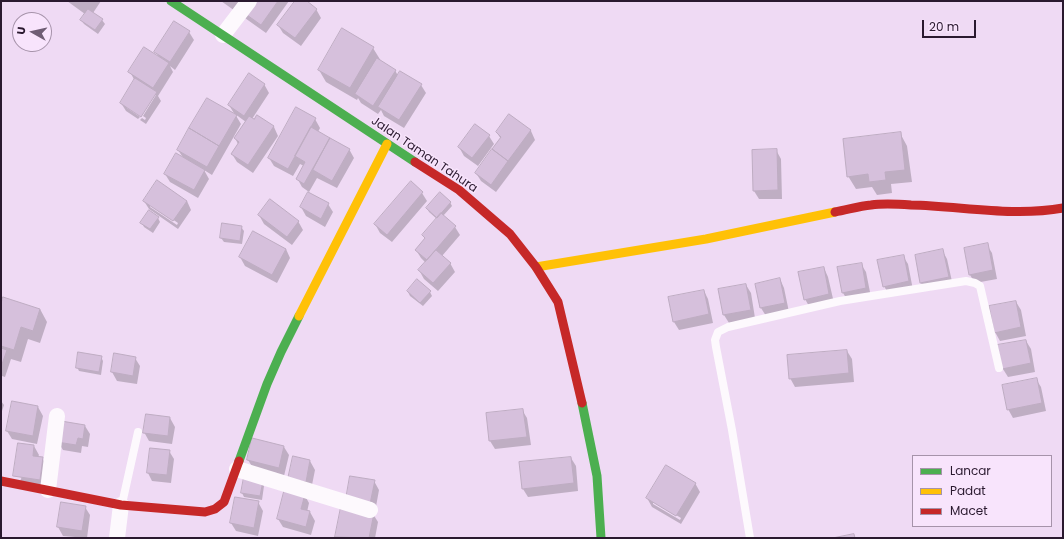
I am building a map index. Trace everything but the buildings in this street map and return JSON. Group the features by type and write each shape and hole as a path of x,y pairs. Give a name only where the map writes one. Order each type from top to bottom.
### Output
{"street":[{"name":"Jalan Taman Tahura","path":"170,1 459,190 510,234 536,267 558,302 574,366 597,476 601,538"},
{"path":"223,36 249,1"},
{"path":"1,481 121,505 196,512 207,512 217,509 224,502 267,384 281,352 387,144"},
{"path":"536,267 706,239 871,205 914,205 1008,211 1054,210 1063,208"},
{"path":"48,490 57,416"},
{"path":"237,469 370,510"},
{"path":"117,538 121,505"}],"lane":[{"path":"750,538 732,430 716,348 715,340 718,332 728,327 840,301 966,281 980,286 999,368"},
{"path":"121,505 138,432"}],"traffic: fast":[{"path":"171,1 415,162"},
{"path":"239,461 267,384 299,316"},
{"path":"582,403 597,476 601,538"}],"traffic: slow":[{"path":"299,316 387,144"},
{"path":"536,267 706,239 835,212"}],"traffic: jam":[{"path":"415,162 459,190 510,234 536,267 558,302 582,403"},
{"path":"835,212 876,204 1006,211 1063,208"},
{"path":"1,481 121,505 205,512 215,509 224,502 239,461"}]}
